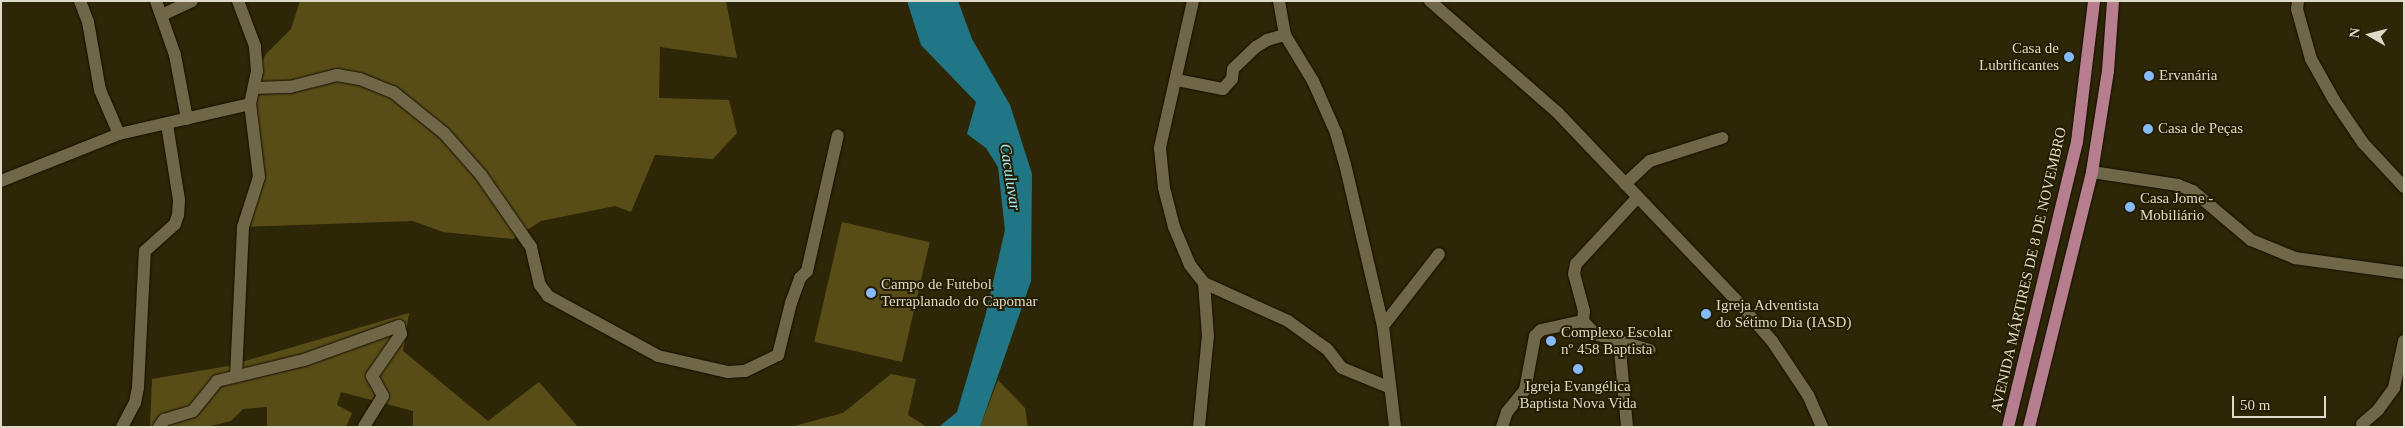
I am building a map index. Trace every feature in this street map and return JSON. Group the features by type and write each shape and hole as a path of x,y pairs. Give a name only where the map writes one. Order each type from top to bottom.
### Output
{"main road":[{"name":"AVENIDA MÁRTIRES DE 8 DE NOVEMBRO","path":"2008,427 2077,142 2094,1"},
{"path":"2029,427 2092,172 2108,71 2113,1"}],"street":[{"path":"80,1 88,22 100,90 120,134"},
{"path":"156,1 175,56 186,119"},
{"path":"162,15 192,1"},
{"path":"236,376 239,268 243,228 259,177 250,104 255,88 255,46 238,1"},
{"path":"1193,1 1177,80 1160,148 1164,188 1174,227 1190,265 1204,284 1288,321 1327,349 1342,368 1388,387"},
{"path":"1279,1 1285,35 1313,81 1336,133 1383,326 1388,387 1395,427"},
{"path":"1430,1 1557,112 1772,341 1808,395 1822,427"},
{"path":"2298,1 2297,9 2311,59 2334,100 2363,143 2404,187"},
{"path":"1177,80 1223,88 1232,79 1233,69 1256,47 1267,40 1285,35"},
{"path":"255,88 290,87 337,75 393,92 444,133 480,175 531,247 540,285 548,296 658,356 728,372 745,371 773,359 782,344 791,303 800,278 807,271 838,135"},
{"path":"1,181 120,134 250,104"},
{"path":"122,427 135,403 138,387 144,251 175,224 178,216 179,200 167,124"},
{"path":"1624,184 1650,162 1722,138"},
{"path":"2092,172 2185,188 2251,240 2295,258 2404,273"},
{"path":"1637,198 1576,264 1574,274 1584,311 1583,321 1595,334 1619,339 1650,350"},
{"path":"1383,326 1439,254"},
{"path":"1199,427 1208,336 1204,284"},
{"path":"1502,427 1507,412 1525,390 1535,336 1541,330 1583,321"},
{"path":"158,427 164,420 192,411 216,381 304,360 399,326 401,334 372,376 383,396 364,427"},
{"path":"1619,339 1627,427"},
{"path":"2362,424 2378,410 2394,388 2403,346"}],"shaded area":[{"path":"300,1 726,1 737,58 660,47 659,98 729,100 737,133 713,159 655,155 631,212 615,206 541,221 513,239 443,232 413,221 243,227 256,193 250,104 257,71 266,54 291,29"},
{"name":"Campo de Futebol Terraplanado do Capomar","path":"842,222 930,242 902,362 814,342"},
{"path":"409,313 403,351 488,421 539,382 578,427 413,427 413,411 341,392 337,405 352,413 346,427 267,427 267,407 243,409 231,421 207,427 150,427 152,379 228,366"},
{"path":"891,374 916,379 908,415 927,427 790,427 843,413"},
{"path":"998,380 1025,408 1028,427 980,427"}],"water":[{"name":"Caculuvar","path":"907,1 958,1 972,39 1010,105 1032,174 1031,281 980,427 939,427 957,412 985,317 1005,230 998,167 986,148 967,134 976,102 921,45"}],"place":[{"name":"Casa de Lubrificantes","path":"2069,57"},
{"name":"Ervanária","path":"2149,76"},
{"name":"Casa de Peças","path":"2148,129"},
{"name":"Casa Jome - Mobiliário","path":"2130,207"},
{"name":"Campo de Futebol Terraplanado do Capomar","path":"871,293"},
{"name":"Igreja Adventista do Sétimo Dia (IASD)","path":"1706,314"},
{"name":"Complexo Escolar nº 458 Baptista","path":"1551,341"},
{"name":"Igreja Evangélica Baptista Nova Vida","path":"1578,369"}]}
